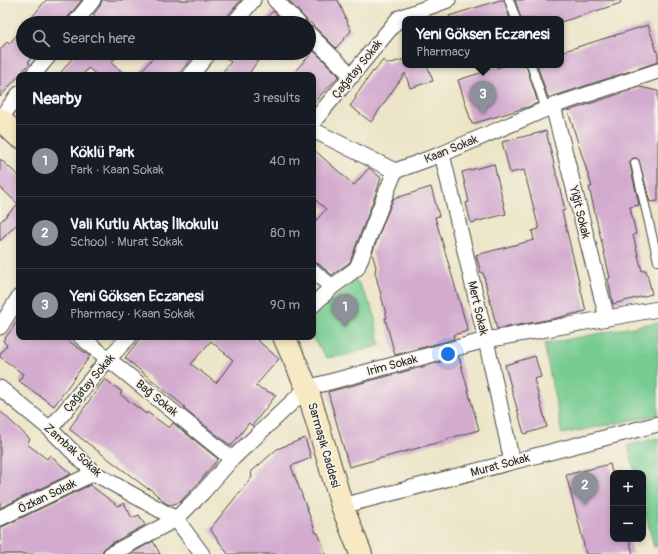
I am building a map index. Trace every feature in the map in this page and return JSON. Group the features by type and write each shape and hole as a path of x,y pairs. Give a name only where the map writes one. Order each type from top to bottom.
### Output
{"main road":[{"path":"0,119 16,134"},
{"name":"Sarmaşık Caddesi","path":"285,340 307,388 342,506 361,554"}],"street":[{"path":"80,16 93,0"},
{"path":"240,16 253,0"},
{"path":"275,0 291,16"},
{"name":"Çağatay Sokak","path":"404,16 448,0"},
{"name":"Çağatay Sokak","path":"316,118 399,18 402,17"},
{"path":"316,41 352,76"},
{"path":"35,72 45,60"},
{"path":"193,72 203,60"},
{"name":"Kaan Sokak","path":"395,171 442,154 550,108 658,71"},
{"path":"0,119 16,98"},
{"name":"Yiğit Sokak","path":"550,108 607,318"},
{"path":"316,132 395,171 357,268 316,302"},
{"name":"Mert Sokak","path":"442,154 486,340 512,462"},
{"path":"316,274 332,288"},
{"path":"0,327 16,302"},
{"name":"Irim Sokak","path":"112,554 176,519 204,492 232,459 307,388 486,340 658,308"},
{"name":"Bağ Sokak","path":"85,340 232,459"},
{"name":"Çağatay Sokak","path":"50,429 108,359 126,340"},
{"name":"Zambak Sokak","path":"0,388 50,429 94,473 176,519 202,554"},
{"name":"Murat Sokak","path":"342,506 658,424"},
{"name":"Özkan Sokak","path":"0,518 94,473"}],"lane":[{"path":"509,0 515,16"},
{"path":"532,68 550,108"},
{"path":"634,163 658,260"}],"green space":[{"path":"356,279 373,309 380,345 347,355 327,358 313,340 316,340 316,315"},
{"path":"658,322 658,415 562,434 544,344"},
{"path":"658,438 658,546 654,547 646,516 646,470 634,470 628,445"}],"building":[{"path":"46,0 82,0 69,16 33,16"},
{"path":"102,0 241,0 227,16 94,16 93,15 100,6"},
{"path":"288,0 338,0 351,31 336,48 316,28 316,16 303,16"},
{"path":"504,0 509,16 449,16"},
{"path":"515,0 620,0 621,3 564,21 564,16 520,16"},
{"path":"273,11 278,16 268,16"},
{"path":"648,25 658,55 658,62 548,98 538,68 564,68 564,51"},
{"path":"16,36 16,60 30,60 28,62 30,63 22,72 16,72 16,79 0,97 0,50 7,42 9,44"},
{"path":"316,53 339,76 316,100 316,72 294,72 305,60 316,60"},
{"path":"71,60 114,60 111,63 122,72 93,72 88,68 85,72 61,72"},
{"path":"151,60 190,60 180,72 141,72"},
{"path":"228,60 258,60 250,72 223,72 231,62"},
{"path":"383,60 388,64 402,60 402,68 428,68 433,81 410,88 405,73 371,122 350,106 373,71 374,72"},
{"path":"496,68 527,68 538,103 472,124 458,80"},
{"path":"640,87 658,91 658,201 650,202 639,160 633,158 630,161 639,205 630,207 636,234 633,235 642,271 646,270 652,294 613,304 608,279 610,278 589,187 592,187 568,111"},
{"path":"546,131 565,210 562,211 586,311 497,329 483,273 481,273 476,255 534,240 532,231 539,229 524,170 510,173 502,142"},
{"path":"316,152 354,185 369,168 381,178 350,262 332,275 316,263 316,221 326,209 316,201"},
{"path":"0,159 16,173 16,202 0,187"},
{"path":"494,164 506,214 471,223 466,203 469,202 462,172"},
{"path":"431,187 439,216 435,217 468,331 453,335 454,339 395,355 385,318 387,318 375,272 376,267 372,253 393,199"},
{"path":"16,206 16,225 0,241 0,222"},
{"path":"16,323 16,340 67,340 90,356 54,406 19,381 23,374 0,357 0,354 7,345 3,341"},
{"path":"139,340 257,340 279,359 255,386 276,395 252,426 249,423 231,446 184,409 185,407 125,358","holes":["211,341 233,360 216,383 191,364"]},
{"path":"535,356 541,377 534,379 547,427 524,434 505,365"},
{"path":"459,357 479,430 349,467 328,392"},
{"path":"105,379 122,392 120,394 146,414 147,412 169,428 173,423 218,459 180,502 170,505 167,504 149,488 148,489 69,429"},
{"path":"0,411 30,439 27,444 47,459 50,455 71,474 0,508"},
{"path":"305,438 311,458 291,466 316,533 318,533 326,554 228,554 210,529 252,477 251,472 277,449"},
{"path":"610,464 611,470 610,470 610,542 630,542 633,554 586,554 566,475"},
{"path":"90,485 118,506 124,503 132,518 139,515 145,525 107,546 103,550 102,554 0,554 0,527"},
{"path":"153,541 160,554 130,554"}],"place":[{"name":"Yeni Göksen Eczanesi","path":"483,114"},
{"name":"Köklü Park","path":"345,327"},
{"name":"Vali Kutlu Aktaş İlkokulu","path":"585,505"}]}
